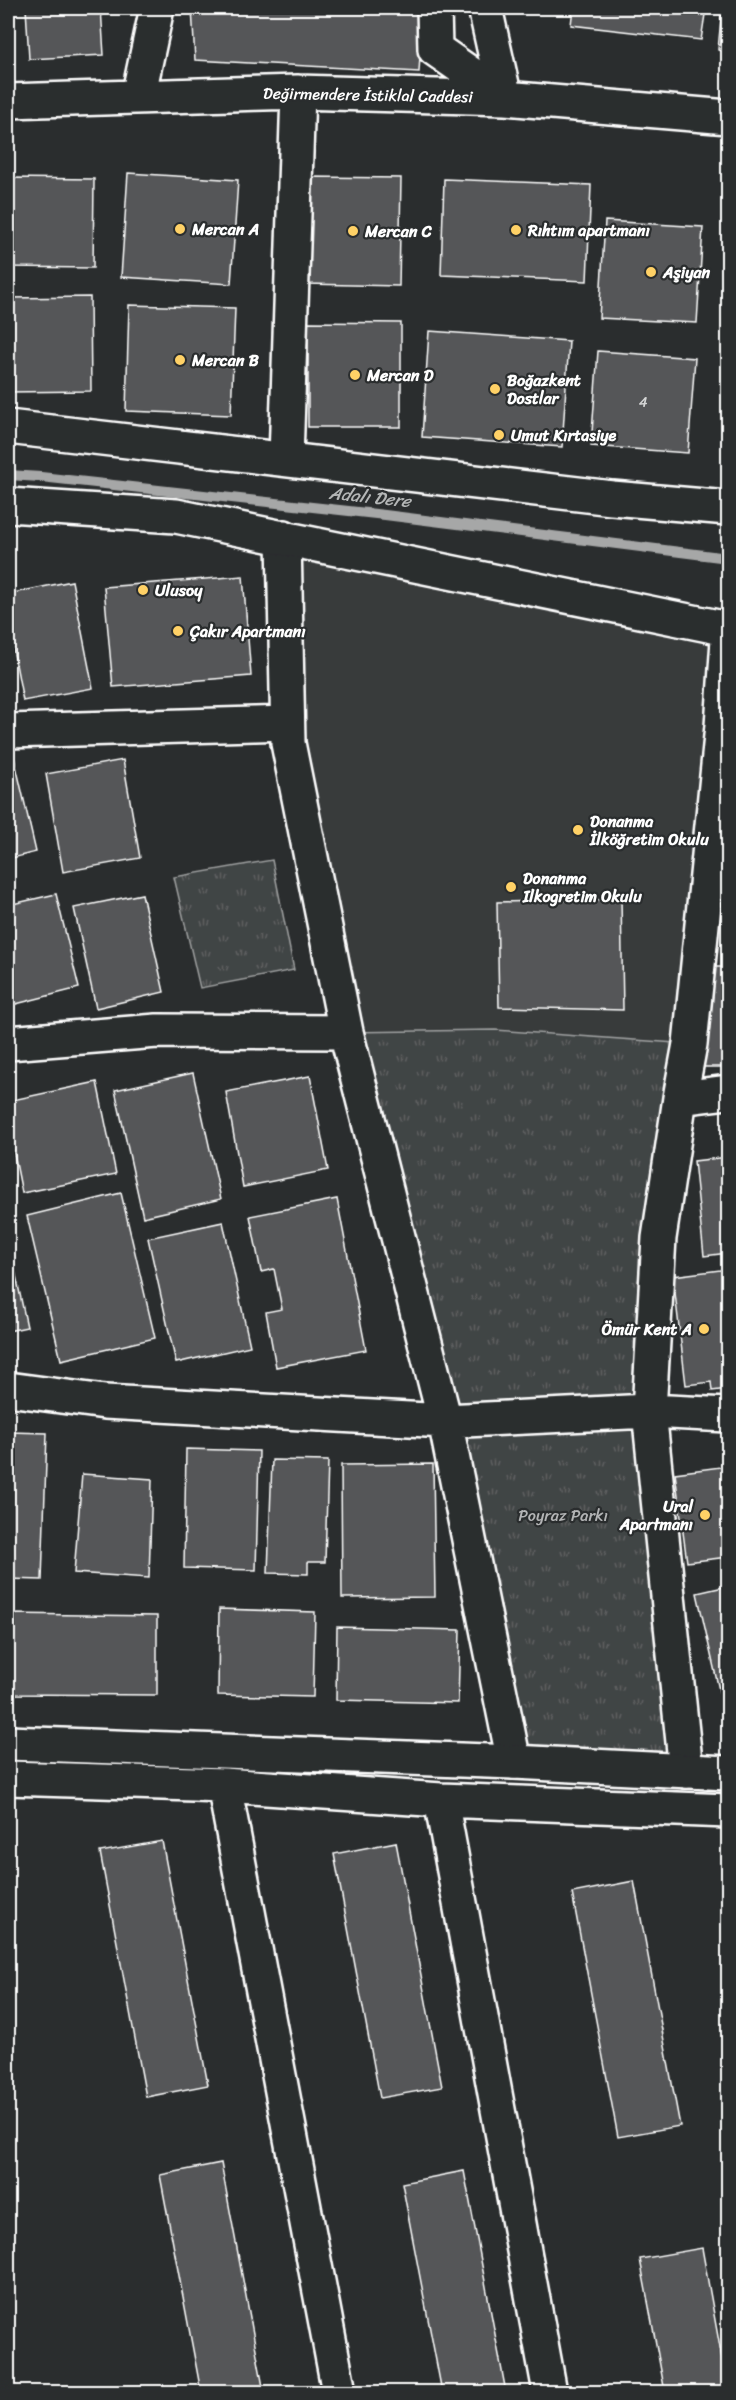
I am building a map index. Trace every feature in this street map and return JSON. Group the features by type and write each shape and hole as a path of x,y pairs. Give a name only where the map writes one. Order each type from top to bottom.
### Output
{"street":[{"path":"138,97 157,8"},
{"path":"434,8 435,49 505,98"},
{"path":"484,8 505,98"},
{"path":"286,459 298,92"},
{"name":"Değirmendere İstiklal Caddesi","path":"8,101 298,92 505,98 729,117"},
{"path":"8,427 612,498 729,508"},
{"path":"8,505 176,516 729,629"},
{"path":"284,537 288,743 346,1032 445,1421 514,1762"},
{"path":"686,1771 649,1411 659,1238 690,1044 729,640"},
{"path":"8,731 287,723"},
{"path":"8,1043 157,1031 346,1032"},
{"path":"680,1098 729,1092"},
{"path":"8,1389 105,1402 445,1421 649,1411 729,1415"},
{"path":"8,1743 514,1762 729,1773"},
{"path":"8,1778 224,1785 441,1800 729,1811"},
{"path":"224,1785 339,2392"},
{"path":"441,1800 550,2392"}],"shaded area":[{"name":"Donanma Ilkogretim Okulu","path":"284,537 728,629 690,1044 492,1030 346,1032 288,743"}],"green space":[{"path":"272,860 294,970 200,988 174,877"},
{"name":"Poyraz Parkı","path":"495,1030 690,1044 649,1411 686,1771 514,1762 346,1032"}],"building":[{"path":"26,8 101,8 104,55 29,59"},
{"path":"192,8 423,8 419,72 195,60"},
{"path":"573,8 706,8 701,40 571,25"},
{"path":"722,8 728,8 728,52 718,50"},
{"name":"Mercan A","path":"128,173 238,180 231,284 121,277"},
{"name":"Mercan C","path":"308,177 401,178 399,286 306,284"},
{"path":"8,178 94,179 93,268 8,267"},
{"name":"Rıhtım apartmanı","path":"444,179 591,185 587,281 441,275"},
{"name":"Aşiyan","path":"605,221 703,227 697,323 599,318"},
{"path":"90,297 91,391 8,392 8,298"},
{"name":"Mercan B","path":"129,305 235,308 231,415 126,411"},
{"name":"Mercan D","path":"308,322 401,323 401,427 308,427"},
{"name":"Boğazkent Dostlar","path":"429,331 569,341 562,447 422,437"},
{"path":"598,351 695,358 688,453 591,446"},
{"name":"Çakır Apartmanı","path":"243,576 251,676 113,687 104,587"},
{"path":"72,581 93,688 23,701 8,622 8,594"},
{"path":"14,757 36,852 8,859 8,759"},
{"path":"123,760 140,858 63,872 46,774"},
{"path":"56,894 79,988 8,1006 8,905"},
{"path":"142,894 164,992 96,1008 74,908"},
{"path":"621,899 623,1010 499,1007 497,902"},
{"path":"704,967 728,967 728,1067 704,1067"},
{"path":"193,1073 221,1199 143,1217 115,1090"},
{"path":"310,1076 328,1170 243,1187 226,1092"},
{"path":"97,1082 116,1174 22,1193 8,1123 8,1101"},
{"path":"728,1157 728,1253 704,1256 694,1161"},
{"path":"121,1193 155,1338 61,1360 27,1216"},
{"path":"337,1199 366,1350 276,1367 266,1312 282,1309 274,1269 261,1272 250,1216"},
{"path":"223,1222 250,1346 176,1363 148,1238"},
{"path":"8,1238 27,1327 8,1331"},
{"name":"Ömür Kent A","path":"728,1269 728,1389 712,1391 711,1382 686,1385 673,1276"},
{"path":"8,1432 47,1433 42,1580 8,1579"},
{"path":"186,1449 259,1451 256,1570 184,1568"},
{"path":"272,1460 328,1461 325,1562 308,1562 308,1574 268,1573"},
{"path":"433,1464 435,1597 342,1598 341,1465"},
{"name":"Ural Apartmanı","path":"728,1466 728,1557 687,1562 675,1473"},
{"path":"82,1474 152,1479 149,1578 74,1573"},
{"path":"728,1586 728,1711 724,1712 697,1593"},
{"path":"219,1609 315,1612 313,1697 218,1695"},
{"path":"8,1614 157,1616 157,1695 8,1694"},
{"path":"337,1627 460,1630 458,1703 336,1700"},
{"path":"162,1841 208,2085 146,2097 100,1852"},
{"path":"396,1842 442,2087 380,2098 334,1854"},
{"path":"634,1881 680,2126 618,2137 572,1893"},
{"path":"221,2163 264,2392 201,2392 160,2175"},
{"path":"464,2171 506,2392 442,2392 402,2183"},
{"path":"702,2248 728,2392 665,2392 640,2259"}],"waterway":[{"name":"Adalı Dere","path":"8,475 385,515 728,558"}],"place":[{"name":"Mercan A","path":"180,229"},
{"name":"Rıhtım apartmanı","path":"516,230"},
{"name":"Mercan C","path":"353,231"},
{"name":"Aşiyan","path":"651,272"},
{"name":"Mercan B","path":"180,360"},
{"name":"Mercan D","path":"355,375"},
{"name":"Boğazkent Dostlar","path":"495,389"},
{"name":"Umut Kırtasiye","path":"499,435"},
{"name":"Ulusoy","path":"143,590"},
{"name":"Çakır Apartmanı","path":"178,631"},
{"name":"Donanma İlköğretim Okulu","path":"578,830"},
{"name":"Donanma Ilkogretim Okulu","path":"511,887"},
{"name":"Ömür Kent A","path":"704,1329"},
{"name":"Ural Apartmanı","path":"705,1515"}]}
